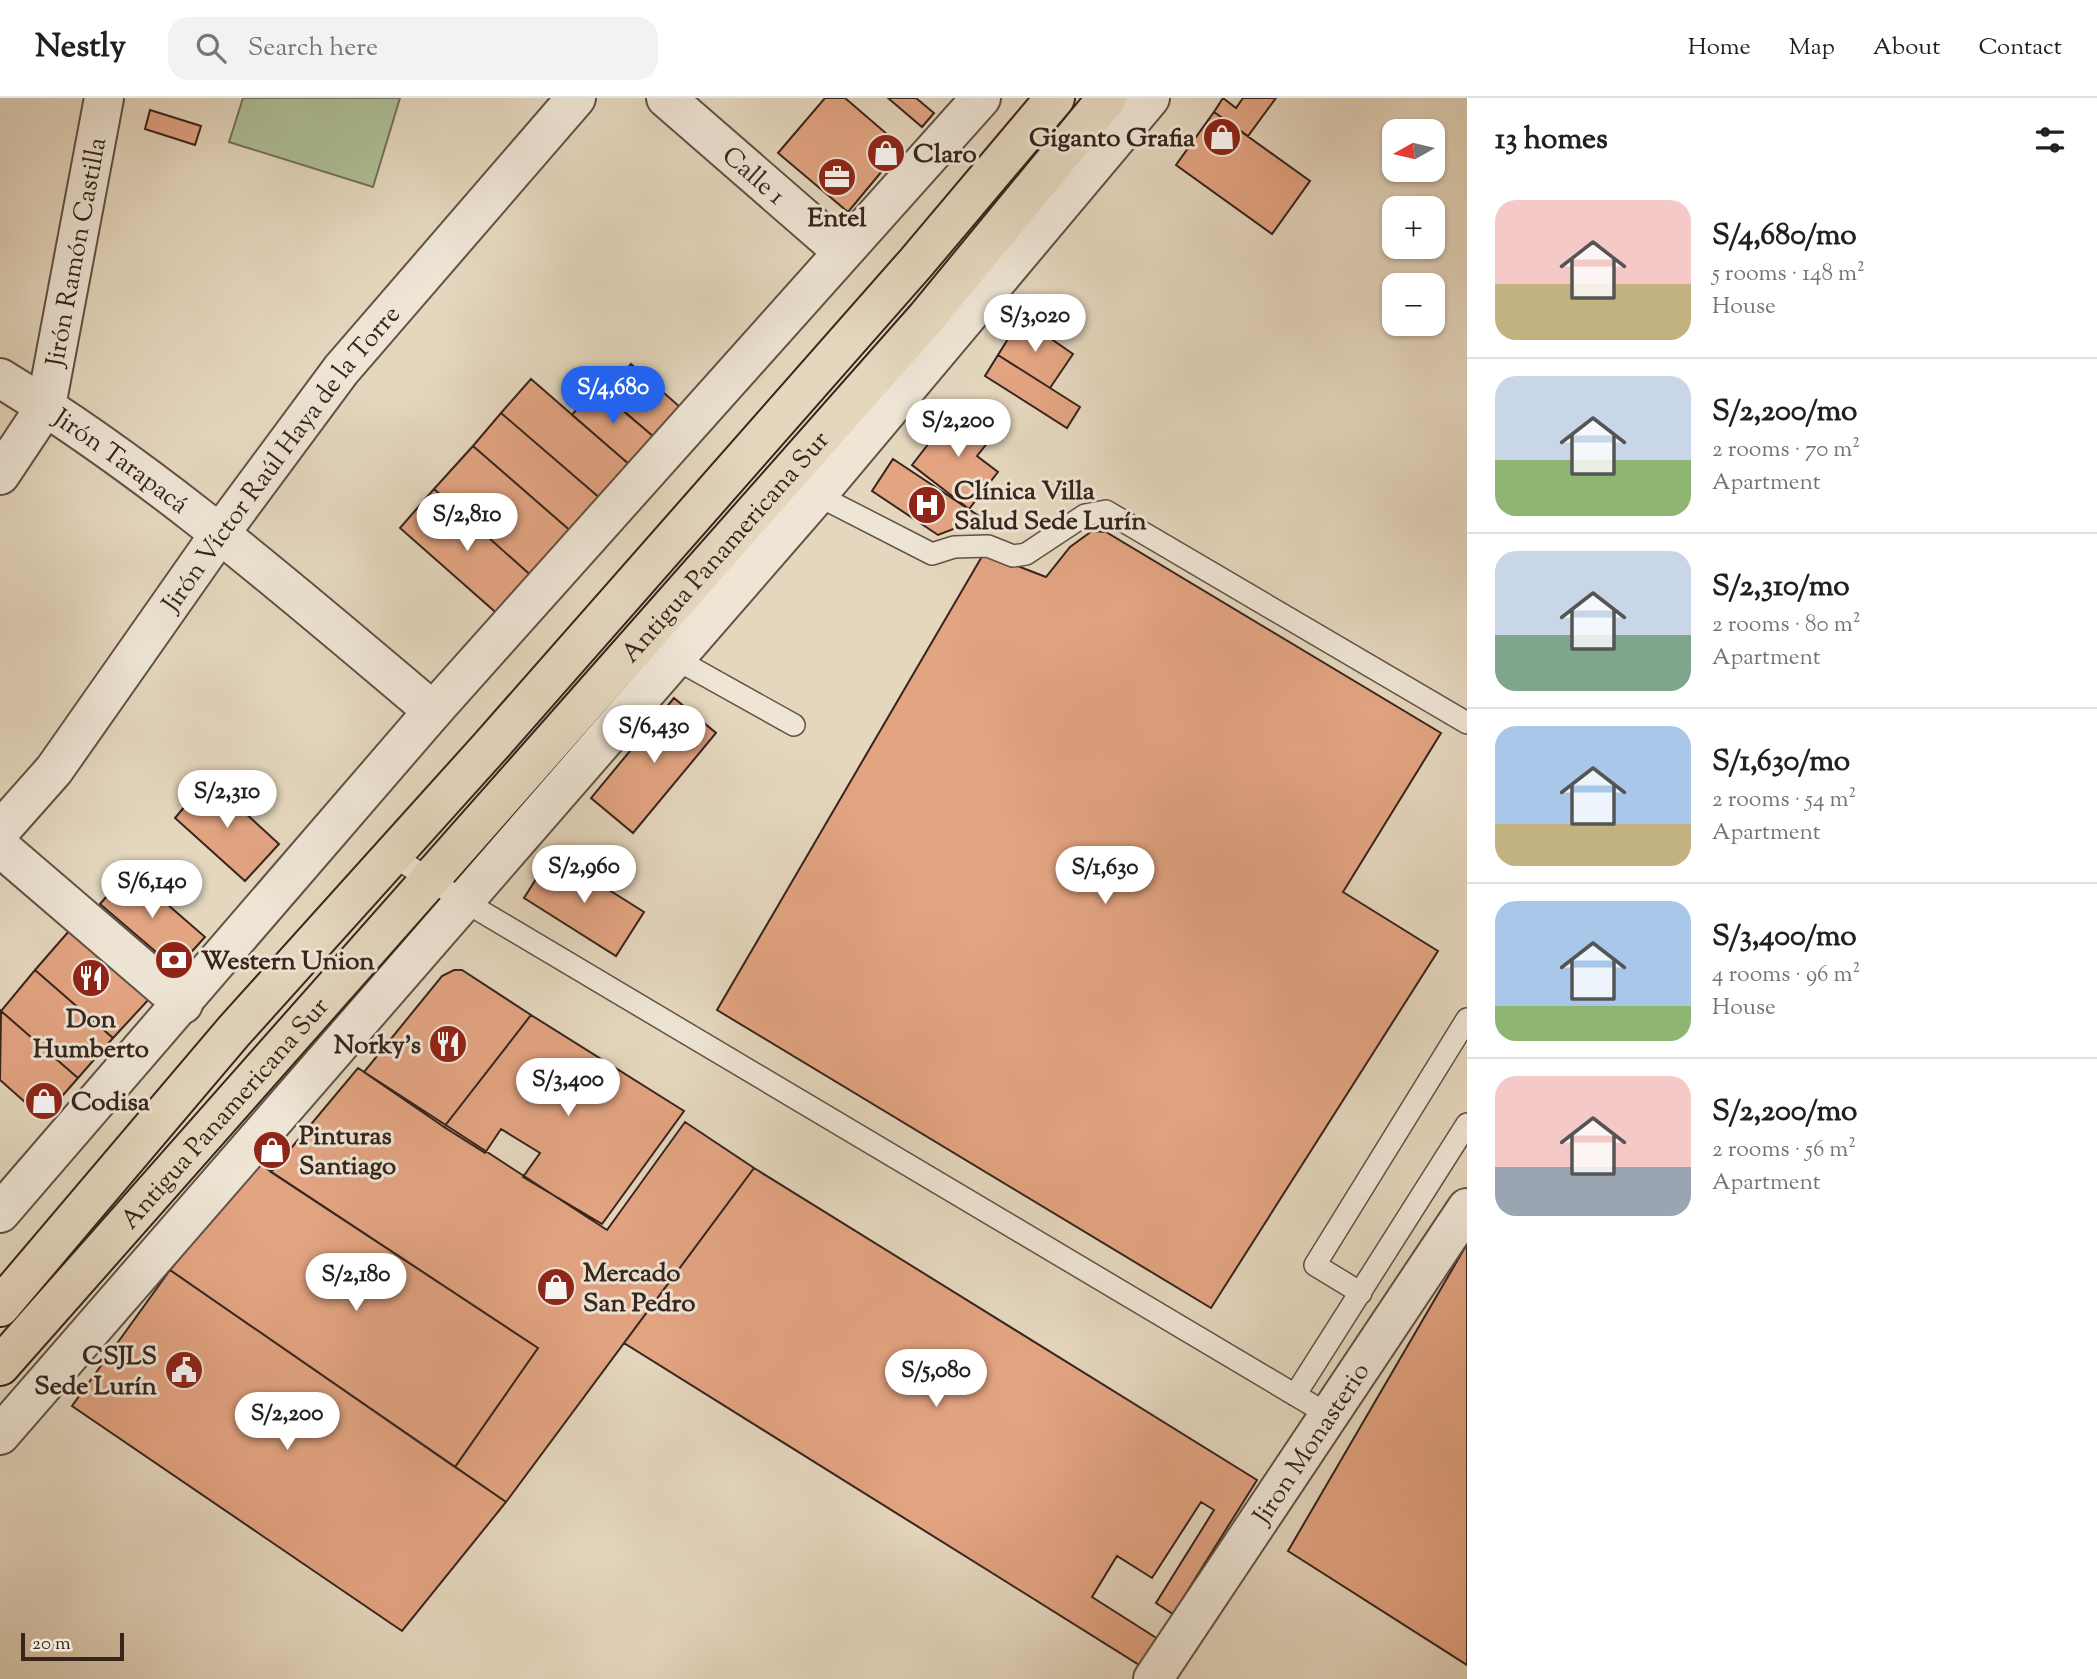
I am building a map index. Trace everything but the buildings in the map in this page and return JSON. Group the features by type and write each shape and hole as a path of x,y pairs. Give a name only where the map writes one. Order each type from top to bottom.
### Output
{"main road":[{"name":"Antigua Panamericana Sur","path":"0,1307 225,1041 390,854 498,738 915,264 1055,98"},
{"name":"Antigua Panamericana Sur","path":"0,1366 926,317 1107,98"}],"street":[{"name":"Jirón Ramón Castilla","path":"0,475 46,407 104,98"},
{"name":"Jirón Víctor Raúl Haya de la Torre","path":"0,831 54,770 221,532 341,370 576,98"},
{"name":"Calle 1","path":"666,98 842,251"},
{"path":"0,1213 433,712 981,98"},
{"path":"0,1436 462,900 817,495 1150,98"},
{"name":"Jirón Tarapacá","path":"0,378 46,407 221,532 433,712"},
{"path":"0,847 183,1004"},
{"name":"Jiron Monasterio","path":"1153,1679 1329,1415 1461,1229"}],"lane":[{"path":"817,495 932,554 954,547 988,546 1013,556 1026,554 1085,515 1106,511 1467,723"},
{"path":"674,658 794,725"},
{"path":"390,854 462,900 1329,1415"},
{"path":"1361,1293 1315,1265 1467,1019"},
{"path":"1295,1395 1467,1124"}],"green space":[{"path":"243,98 400,98 373,187 229,142"}],"place":[{"name":"Giganto Grafia","path":"1222,137"},
{"name":"Claro","path":"886,153"},
{"name":"Entel","path":"837,177"},
{"name":"Clínica Villa Salud Sede Lurín","path":"927,505"},
{"name":"Western Union","path":"174,960"},
{"name":"Don Humberto","path":"91,978"},
{"name":"Norky's","path":"448,1044"},
{"name":"Codisa","path":"44,1101"},
{"name":"Pinturas Santiago","path":"272,1150"},
{"name":"Mercado San Pedro","path":"556,1287"},
{"name":"CSJLS Sede Lurín","path":"184,1370"}]}
